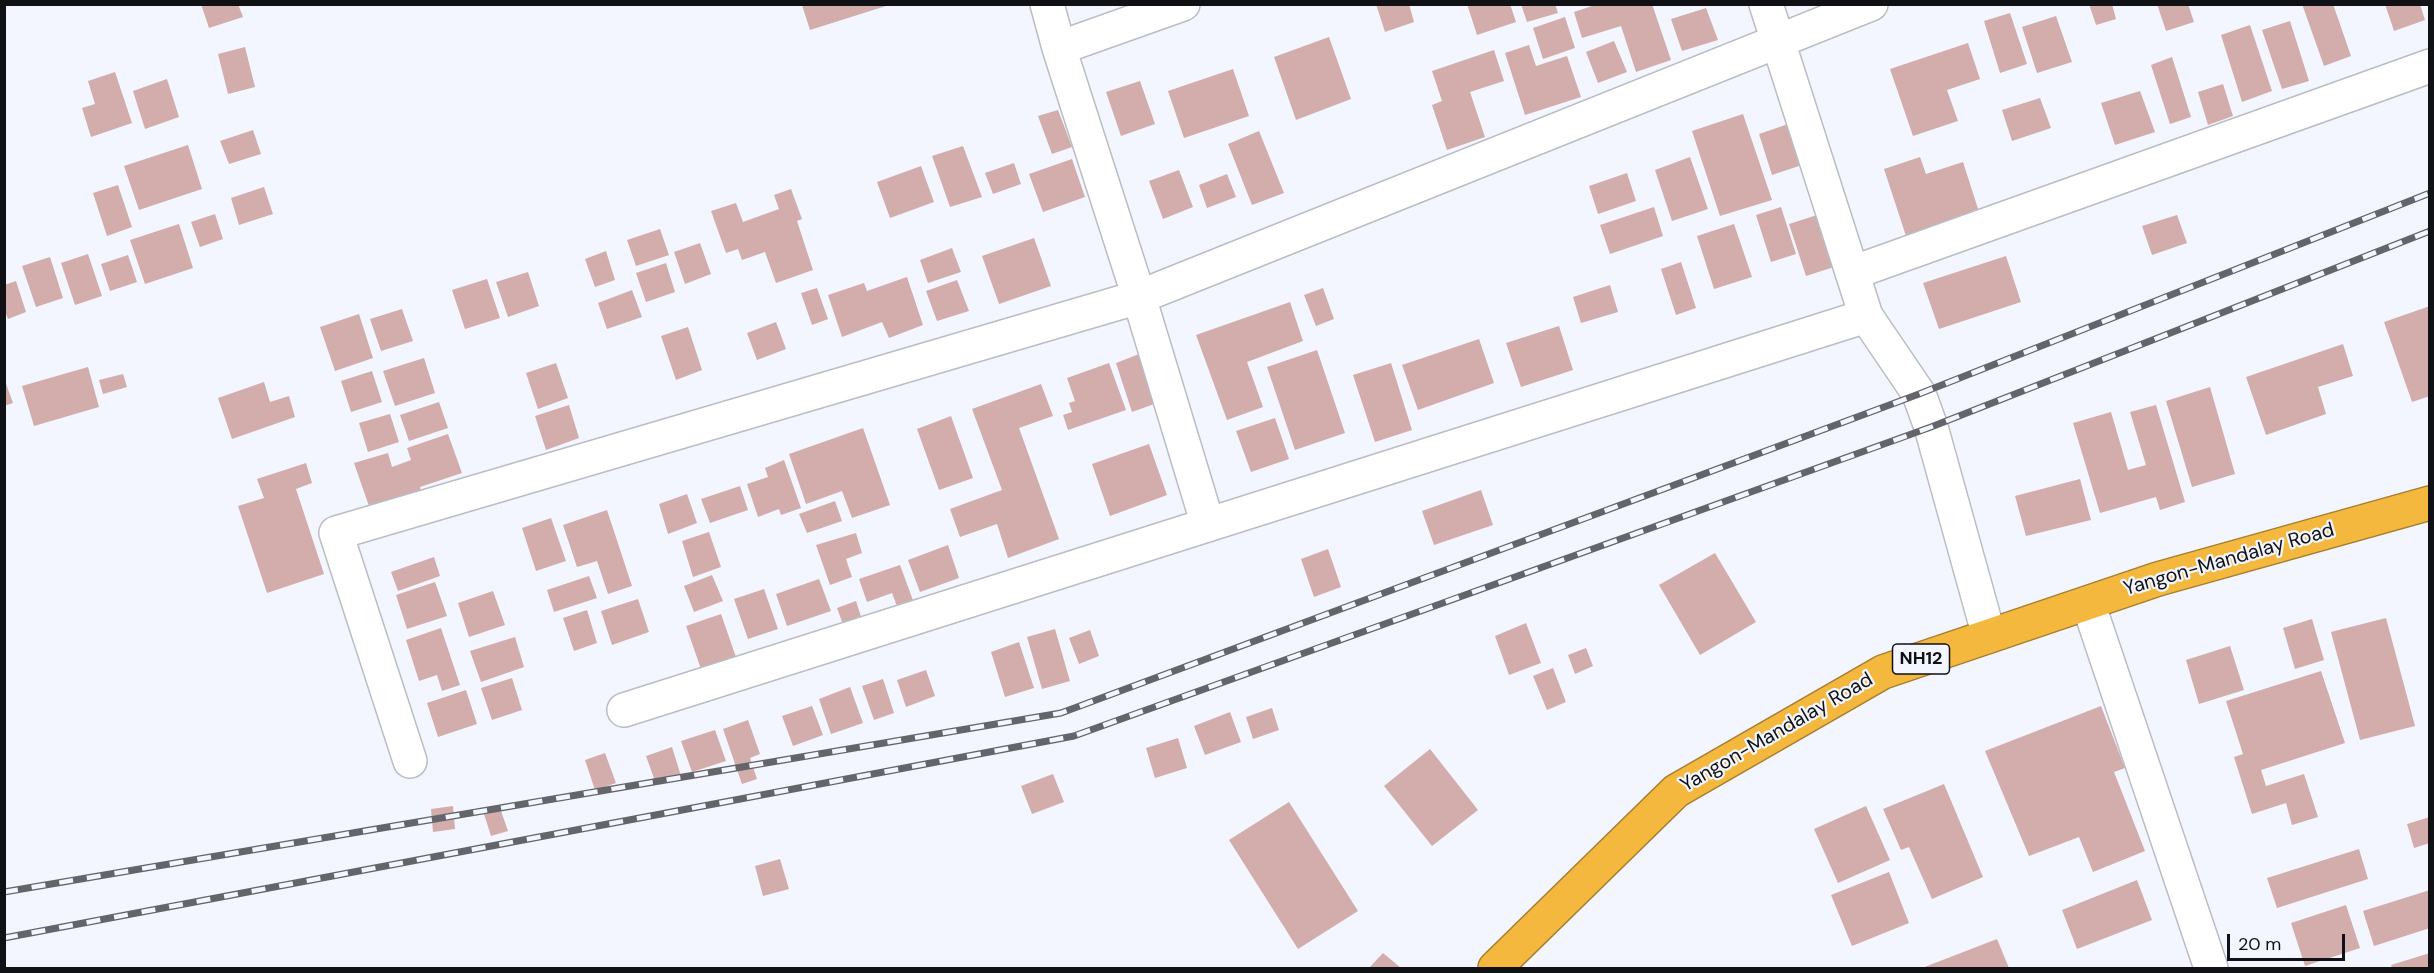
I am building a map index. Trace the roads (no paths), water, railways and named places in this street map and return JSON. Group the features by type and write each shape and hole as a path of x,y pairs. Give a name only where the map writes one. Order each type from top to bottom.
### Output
{"highway":[{"name":"Yangon-Mandalay Road","path":"1495,969 1676,791 1883,672 2158,579 2430,503"}],"street":[{"path":"1047,4 1208,525"},
{"path":"1059,48 1182,4"},
{"path":"1766,4 1866,316 1919,394 1931,427 1989,636"},
{"path":"410,761 336,533 1139,297 1871,4"},
{"path":"1852,273 2430,66"},
{"path":"624,710 1866,316"},
{"path":"2088,603 2211,969"}],"railway":[{"path":"4,892 1061,713 1919,394 2430,193"},
{"path":"4,938 1074,736 1931,427 2430,231"}]}
